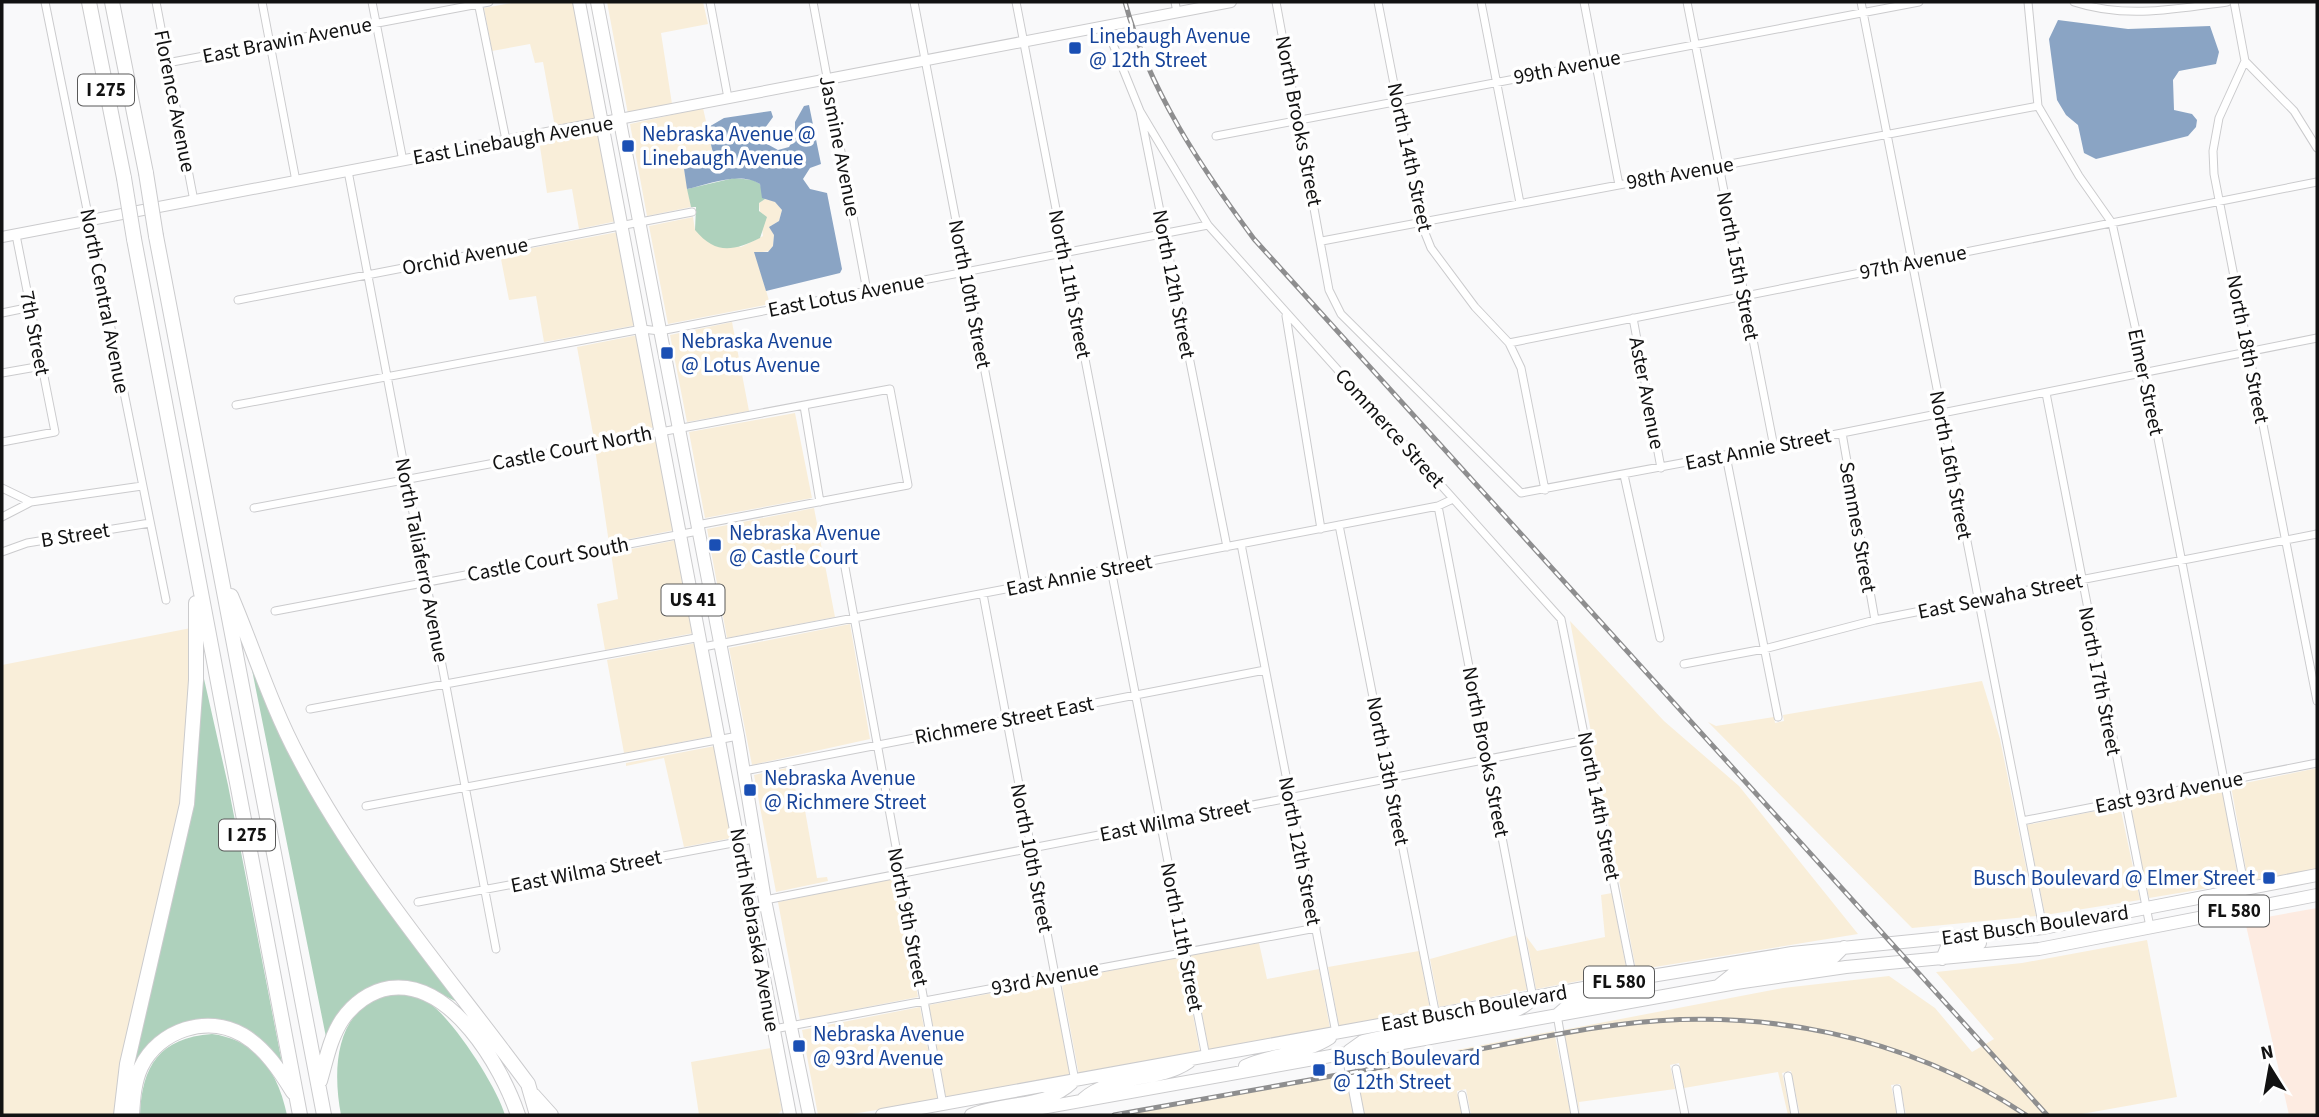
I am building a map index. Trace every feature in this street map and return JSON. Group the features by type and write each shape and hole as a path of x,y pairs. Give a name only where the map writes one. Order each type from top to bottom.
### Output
{"highway":[{"name":"I 275","path":"89,2 300,1115"},
{"name":"I 275","path":"112,2 324,1115"},
{"path":"220,569 271,699 318,794 364,864 531,1093 551,1115"},
{"path":"121,1115 127,1064 187,804 196,680 197,570"},
{"path":"319,1086 337,1029 349,1011 364,998 383,989 411,989 441,1001 460,1018 503,1081 518,1115"},
{"path":"132,1115 138,1075 148,1056 170,1036 192,1027 224,1028 251,1040 268,1056 297,1099"},
{"path":"531,1093 537,1115"}],"main road":[{"name":"North Nebraska Avenue","path":"579,2 790,1115"},
{"name":"North Nebraska Avenue","path":"597,2 738,736 765,900 809,1115"},
{"name":"East Busch Boulevard","path":"881,1115 1437,1017 1633,979 1844,947 2043,928 2317,875"},
{"path":"2258,906 2261,896 2268,893 2317,883"},
{"name":"East Busch Boulevard","path":"1003,1115 1718,986 1846,967 2039,949 2317,895"},
{"path":"752,922 761,927 772,961 779,967"},
{"path":"1942,959 1946,949 2010,939 2019,931"},
{"path":"1718,986 1733,974 1834,957 1844,947"},
{"path":"1557,1014 1573,1001 1631,989 1633,979"},
{"path":"1421,1040 1448,1024 1514,1013 1525,1008 1533,998"},
{"path":"1346,1053 1363,1041 1433,1024 1437,1017"},
{"path":"1229,1074 1261,1059 1311,1049 1336,1034"},
{"path":"1080,1101 1101,1087 1174,1073 1192,1060"},
{"path":"971,1115 985,1109 1054,1096 1075,1081"}],"street":[{"name":"North Central Avenue","path":"46,2 166,600"},
{"name":"Florence Avenue","path":"156,2 194,201"},
{"path":"262,2 296,181"},
{"path":"372,2 402,160"},
{"name":"East Brawin Avenue","path":"167,62 488,2"},
{"path":"710,2 728,97"},
{"name":"Jasmine Avenue","path":"813,2 867,290"},
{"name":"North 10th Street","path":"914,2 1026,585"},
{"name":"North 11th Street","path":"1016,2 1125,566"},
{"name":"East Linebaugh Avenue","path":"2,237 1106,27 1176,7 1231,2"},
{"name":"North Brooks Street","path":"1276,2 1322,241"},
{"name":"North 14th Street","path":"1378,2 1421,223 1431,248 1475,307 1509,343 1521,368 1545,490"},
{"path":"1481,2 1520,203"},
{"path":"1584,2 1619,185"},
{"name":"North 15th Street","path":"1687,2 1774,447"},
{"name":"North 16th Street","path":"1861,2 1942,412 1976,600 2043,928"},
{"name":"99th Avenue","path":"1216,136 1397,99 1919,2"},
{"name":"Elmer Street","path":"2028,2 2038,106 2079,176 2112,223 2145,371 2245,889"},
{"path":"2074,2 2092,8 2125,12 2161,12 2227,2"},
{"path":"2234,2 2245,61 2294,111 2317,148"},
{"path":"478,3 506,140"},
{"name":"North 12th Street","path":"1106,27 1140,111 1227,547"},
{"name":"North 18th Street","path":"2245,61 2219,118 2213,152 2248,351 2317,701"},
{"name":"98th Avenue","path":"1322,241 2038,106"},
{"name":"Commerce Street","path":"1140,111 1208,225 1286,315 1553,607 1566,634"},
{"name":"North Taliaferro Avenue","path":"348,171 496,949"},
{"name":"97th Avenue","path":"1509,343 2317,182"},
{"name":"Orchid Avenue","path":"238,300 692,212"},
{"name":"East Lotus Avenue","path":"236,405 642,329 660,331 1208,225"},
{"name":"7th Street","path":"2,442 55,432 16,235"},
{"name":"East Annie Street","path":"1322,241 1329,289 1341,314 1357,334 1521,493 1774,447 2317,338"},
{"path":"2,313 31,307"},
{"path":"1286,315 1321,529"},
{"name":"Aster Avenue","path":"1633,318 1661,468"},
{"path":"2,373 42,366"},
{"name":"Castle Court North","path":"254,508 890,389 908,485"},
{"name":"North 17th Street","path":"2046,393 2080,581 2150,928"},
{"path":"804,406 820,502"},
{"name":"Semmes Street","path":"1842,433 1875,620"},
{"path":"1726,456 1778,717"},
{"path":"1624,475 1660,638"},
{"name":"Castle Court South","path":"275,611 681,534 698,528 908,485"},
{"path":"2,517 30,502 142,486"},
{"path":"2,488 30,502"},
{"name":"East Annie Street","path":"310,709 702,642 720,644 1438,506 1453,499"},
{"name":"North Brooks Street","path":"1438,506 1533,998"},
{"name":"B Street","path":"2,552 27,543 150,523"},
{"name":"North 13th Street","path":"1339,525 1437,1017"},
{"name":"East Sewaha Street","path":"1684,664 1764,649 1875,620 2317,534"},
{"name":"North 12th Street","path":"1241,544 1336,1034"},
{"name":"North 9th Street","path":"844,562 943,1105"},
{"name":"North 11th Street","path":"1111,569 1206,1057"},
{"name":"North 10th Street","path":"983,594 1075,1081"},
{"name":"North 14th Street","path":"1566,634 1633,979"},
{"name":"Richmere Street East","path":"744,771 1265,670"},
{"path":"366,806 738,736"},
{"name":"East Wilma Street","path":"765,900 1586,740"},
{"name":"East 93rd Avenue","path":"2022,821 2317,763"},
{"name":"East Wilma Street","path":"418,902 754,839"},
{"name":"93rd Avenue","path":"774,1029 1316,928"},
{"path":"1557,1014 1575,1115"},
{"path":"1346,1053 1359,1115"},
{"path":"1676,1069 1685,1115"},
{"path":"1787,1076 1796,1115"},
{"path":"1897,1089 1901,1115"},
{"path":"1462,1095 1466,1115"}],"shaded area":[{"path":"517,2 574,2 597,120 555,127 543,62 535,63 530,44 492,51 484,8"},
{"path":"607,2 703,2 708,24 661,33 672,104 628,114"},
{"path":"703,108 713,153 711,162 684,169 691,207 647,216 630,124"},
{"path":"599,130 617,221 579,229 572,189 547,193 539,140"},
{"path":"765,199 775,201 782,210 779,221 771,226 773,246 769,251 755,253 770,304 668,324 649,226 693,217 695,230 741,247 763,236 759,203"},
{"path":"618,232 637,325 544,342 536,296 509,300 500,254"},
{"path":"732,322 749,411 687,422 670,335"},
{"path":"638,335 656,427 594,439 577,347"},
{"path":"795,413 812,498 705,518 689,432"},
{"path":"658,437 675,530 609,543 595,449"},
{"path":"814,508 835,617 727,638 707,529"},
{"path":"677,540 694,633 605,650 597,604 618,599 611,553"},
{"path":"1570,621 1664,721 1739,786 1858,934 1636,970"},
{"path":"850,624 870,739 752,765 729,648"},
{"path":"191,628 187,771 117,1115 2,1115 2,665"},
{"path":"696,643 713,736 624,753 607,660"},
{"path":"1982,681 2000,739 2036,916 1912,928 1708,722 1716,726 1774,717 1775,723 1784,721 1783,715"},
{"path":"715,746 732,838 684,847 664,758 626,766 626,763"},
{"path":"791,767 797,797 803,799 817,878 827,877 828,881 776,892 754,775"},
{"path":"2317,768 2317,869 2248,881 2231,786"},
{"path":"2222,788 2239,883 2149,898 2129,805"},
{"path":"2120,806 2140,900 2045,915 2027,825"},
{"path":"896,878 918,997 800,1020 778,902"},
{"path":"1612,893 1627,972 1536,989 1526,936 1537,951 1605,937 1601,895"},
{"path":"2317,908 2317,1115 2289,1115 2245,921"},
{"path":"1517,935 1527,990 1439,1007 1430,959"},
{"path":"2147,940 2177,1097 2076,1115 1906,1115 1900,1084 1891,1085 1897,1115 1800,1115 1791,1071 1782,1073 1791,1115 1788,1115 1778,1072 1684,1088 1679,1063 1670,1065 1675,1089 1579,1102 1580,1115 1563,1030 1783,988 1889,976 1935,1008 1972,1052 1994,1039 1936,972 2022,963"},
{"path":"1259,943 1267,979 1319,969 1330,1028 1209,1051 1191,955"},
{"path":"1419,951 1430,1009 1339,1026 1328,967"},
{"path":"1182,957 1200,1052 1079,1075 1061,980"},
{"path":"1052,982 1070,1076 946,1098 929,1005"},
{"path":"920,1007 938,1100 846,1115 818,1115 802,1030"},
{"path":"1554,1031 1571,1115 1471,1115 1466,1089 1457,1091 1462,1115 1363,1115 1354,1070"},
{"path":"771,1048 782,1110 777,1115 699,1115 691,1062"},
{"path":"1345,1072 1354,1115 1118,1115"}],"green space":[{"path":"734,178 753,180 760,184 765,199 759,203 759,211 767,217 760,238 733,248 718,247 710,244 695,230 696,207 691,207 687,189"},
{"path":"251,665 287,738 459,999 455,1001 424,985 384,986 327,1042"},
{"path":"202,670 228,785 282,1063 255,1038 190,1024 132,1075 178,868"},
{"path":"393,994 421,999 439,1011 473,1054 505,1115 341,1115 337,1078 342,1041 359,1011 374,1000"},
{"path":"212,1034 241,1043 263,1061 278,1085 287,1115 140,1115 145,1082 157,1058 166,1048 179,1041"}],"water":[{"path":"2058,20 2128,29 2210,26 2219,52 2216,64 2179,71 2173,80 2174,110 2192,114 2197,120 2196,127 2188,136 2096,159 2084,153 2078,125 2066,115 2057,100 2049,39"},
{"path":"809,105 821,164 810,168 803,179 810,189 827,193 842,269 840,273 766,291 754,252 768,252 773,246 774,235 769,227 779,221 782,210 775,202 762,198 760,184 752,180 724,180 687,189 684,169 711,162 713,153 707,128 724,118 771,111 773,117 765,128 767,144 778,150 789,147 795,136 795,122 804,106"}],"railway":[{"path":"1125,2 1148,66 1178,126 1214,184 1254,239 2047,1115"},
{"path":"1114,1115 1553,1035 1670,1020 1777,1024 1830,1033 1881,1046 1980,1087 2026,1115"}],"place":[{"name":"Linebaugh Avenue @ 12th Street","path":"1075,48"},
{"name":"Nebraska Avenue @ Linebaugh Avenue","path":"628,146"},
{"name":"Nebraska Avenue @ Lotus Avenue","path":"667,353"},
{"name":"Nebraska Avenue @ Castle Court","path":"715,545"},
{"name":"Nebraska Avenue @ Richmere Street","path":"750,790"},
{"name":"Busch Boulevard @ Elmer Street","path":"2269,878"},
{"name":"Nebraska Avenue @ 93rd Avenue","path":"799,1046"},
{"name":"Busch Boulevard @ 12th Street","path":"1319,1070"}]}
